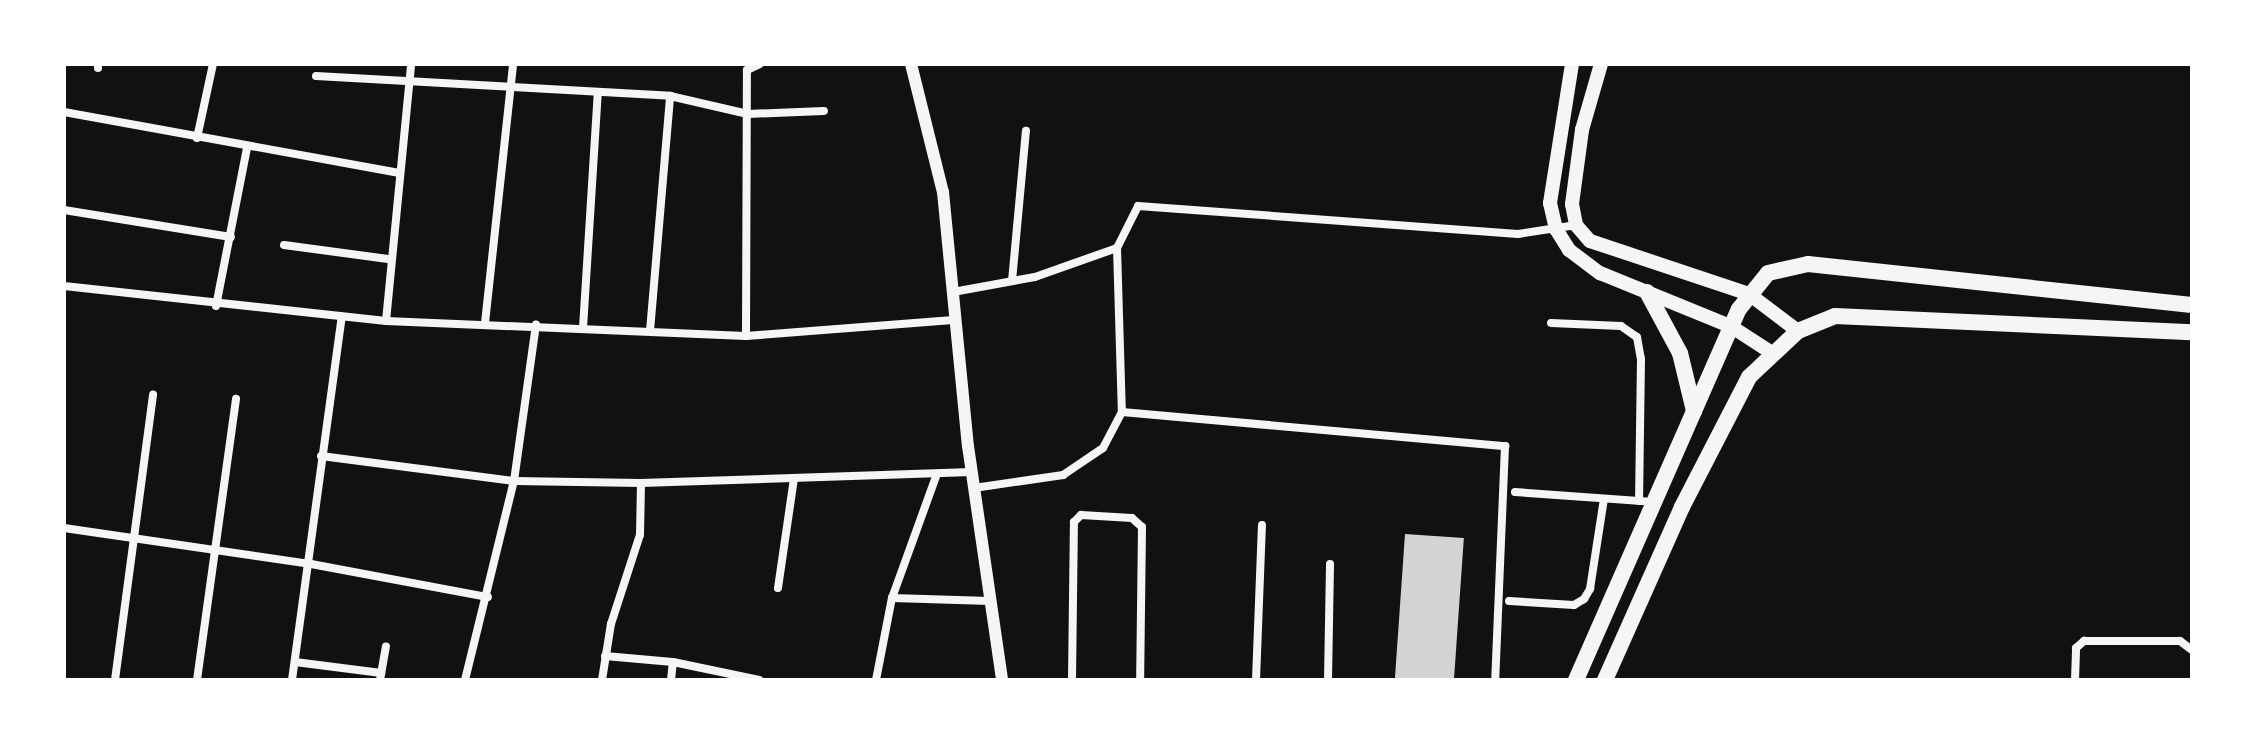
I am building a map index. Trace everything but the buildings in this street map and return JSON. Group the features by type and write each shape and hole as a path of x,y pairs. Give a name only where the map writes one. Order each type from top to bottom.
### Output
{"main road":[{"path":"1601,64 1572,204 1576,225 1590,241 1744,302 1798,331"},
{"path":"1595,83 1571,69 1550,203 1556,229 1569,250 1600,273 1732,327 1772,353"},
{"path":"1576,680 1646,502 1694,413 1744,302 1768,273 1808,264 2192,305"},
{"path":"1647,292 1680,353 1694,413"},
{"path":"1605,680 1662,549 1749,377 1798,331 1835,316 2192,332"}],"street":[{"path":"197,138 213,64"},
{"path":"386,321 388,259 411,64"},
{"path":"485,323 513,64"},
{"path":"746,336 747,68 760,64"},
{"path":"911,64 943,192 972,472 1002,680"},
{"path":"316,76 670,96 748,114 824,111"},
{"path":"583,328 598,92"},
{"path":"650,331 670,96"},
{"path":"64,112 247,148 400,173"},
{"path":"1012,281 1026,131"},
{"path":"216,306 247,148"},
{"path":"974,488 1063,475 1103,448 1122,412 1117,248 1138,206 1518,234 1576,225"},
{"path":"64,210 231,237"},
{"path":"284,245 388,259"},
{"path":"953,292 1012,281 1117,248"},
{"path":"64,286 216,306 386,321 746,336 956,320"},
{"path":"292,680 311,564 321,456 342,317"},
{"path":"1515,492 1646,502 1641,359 1637,337 1621,326 1551,323"},
{"path":"465,680 488,597 514,481 536,325"},
{"path":"115,680 153,395"},
{"path":"197,680 218,554 236,399"},
{"path":"1122,412 1506,446 1495,680"},
{"path":"321,456 514,481 641,483 972,472"},
{"path":"876,680 892,598 937,474"},
{"path":"778,588 794,478"},
{"path":"602,680 605,656 640,535 641,483"},
{"path":"1509,601 1574,605 1584,599 1590,589 1604,499"},
{"path":"1072,680 1074,522 1081,515 1132,518 1142,527 1140,680"},
{"path":"1256,680 1262,525"},
{"path":"64,528 218,554 311,564 488,597"},
{"path":"1328,680 1330,564"},
{"path":"892,598 990,601"},
{"path":"2075,680 2076,648 2084,641 2180,641 2192,650"},
{"path":"295,662 381,677 386,647"},
{"path":"605,656 673,662 759,680"},
{"path":"671,680 673,662"}]}
